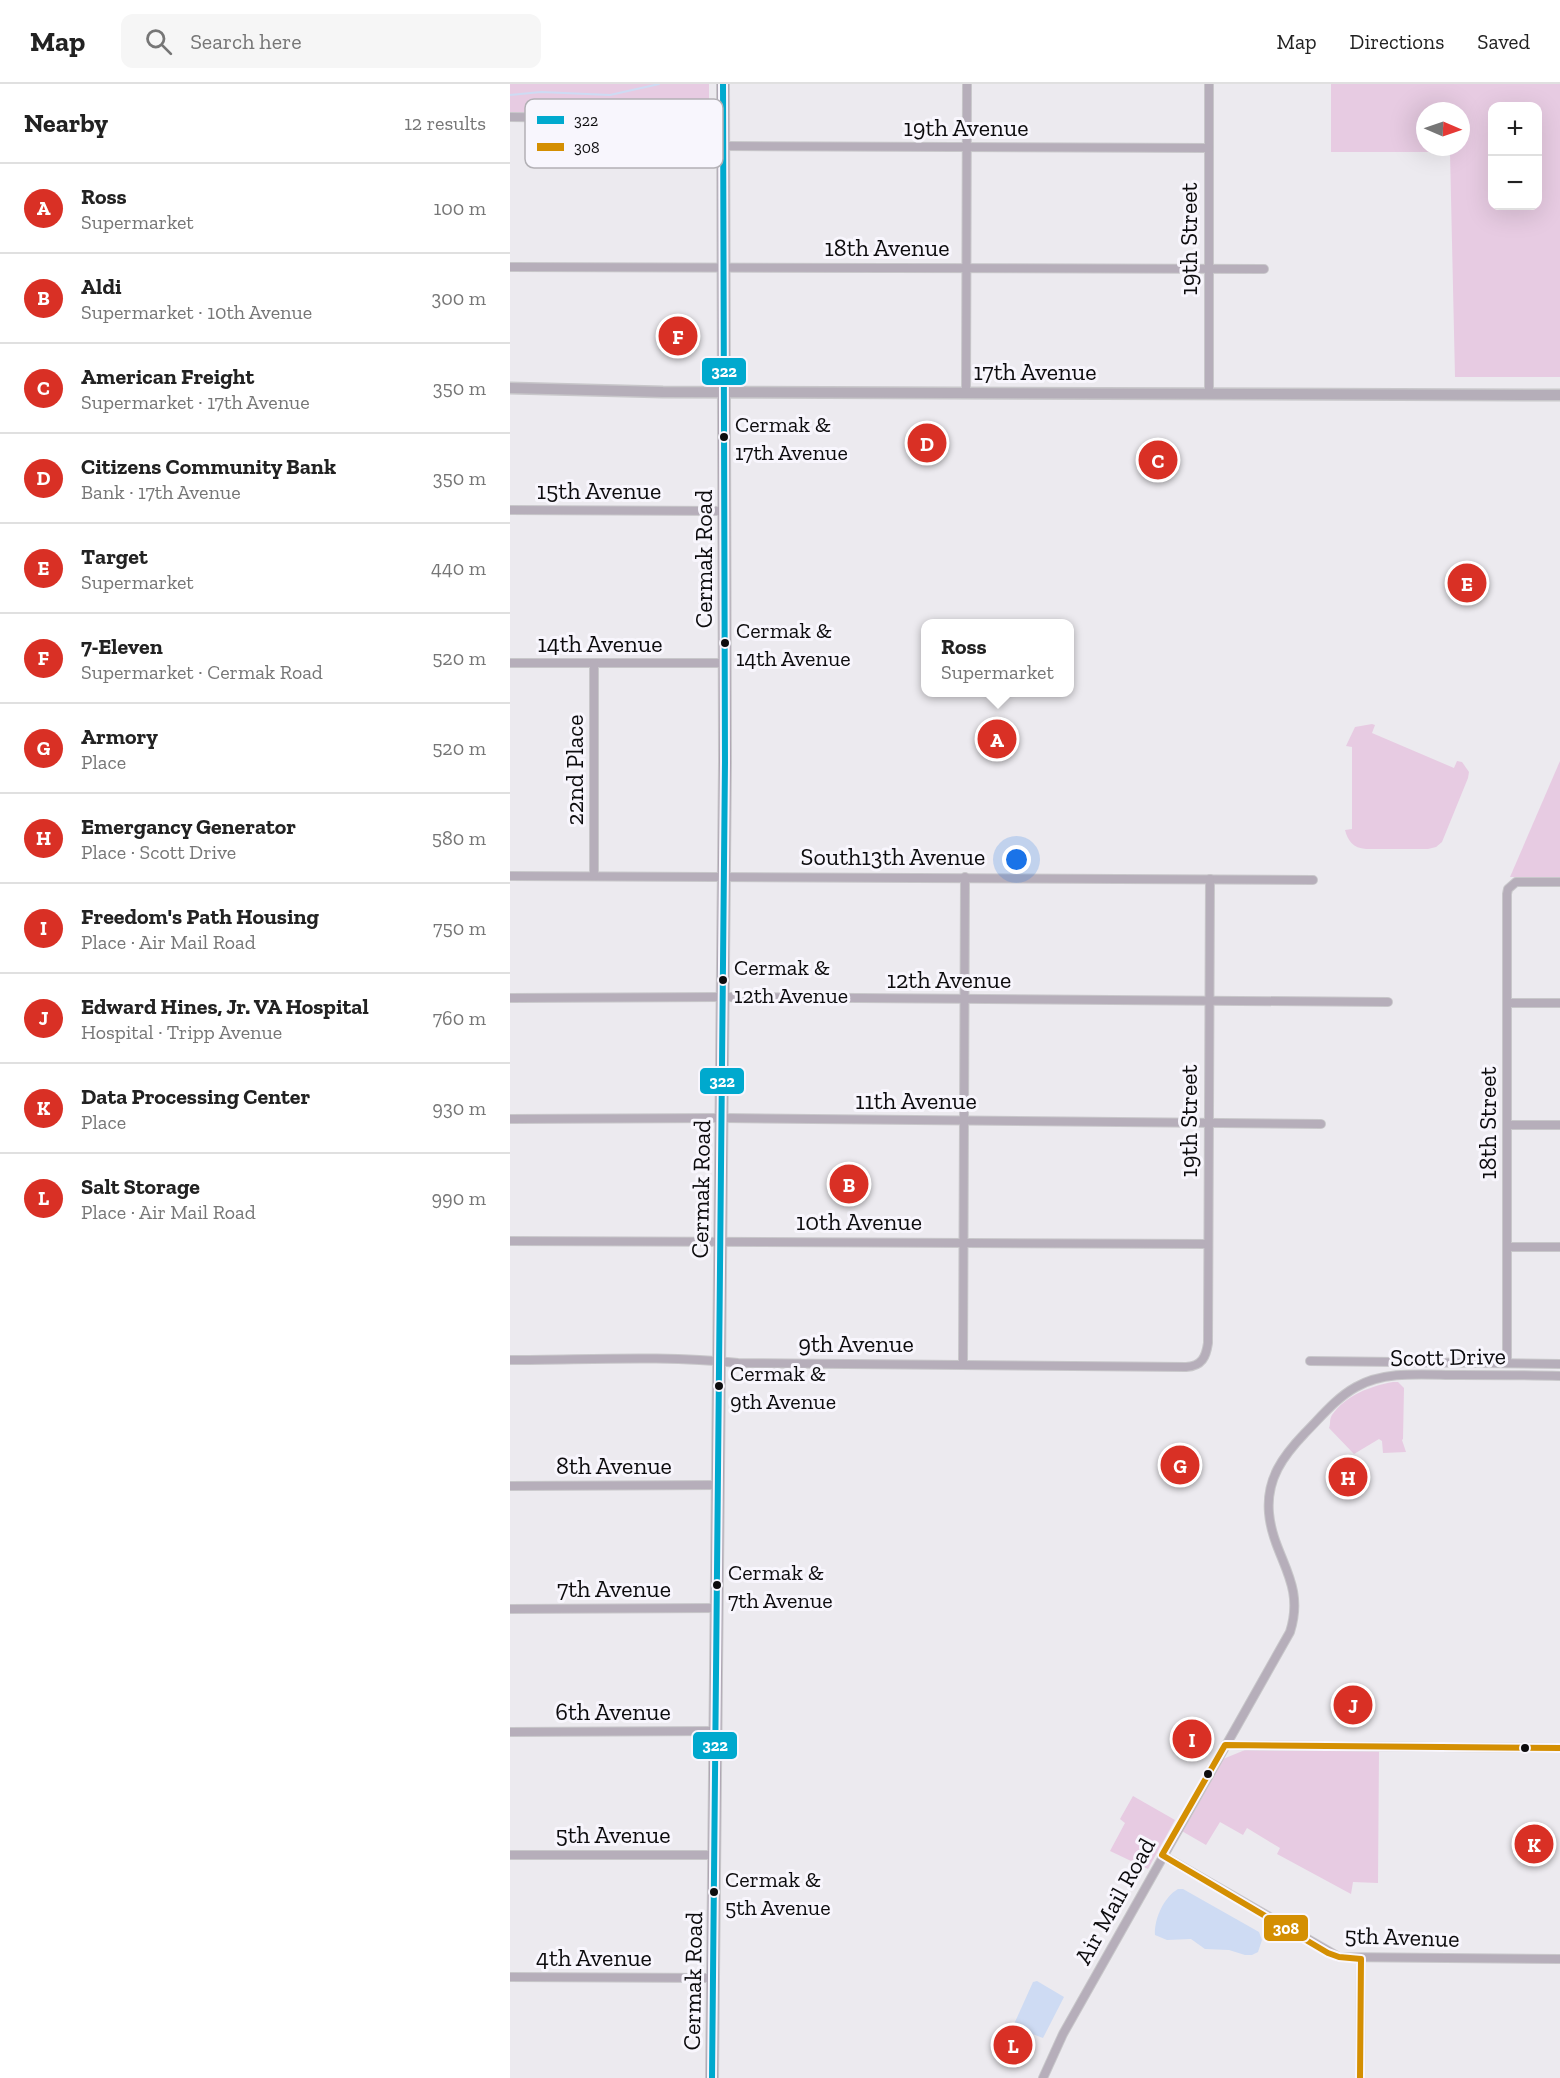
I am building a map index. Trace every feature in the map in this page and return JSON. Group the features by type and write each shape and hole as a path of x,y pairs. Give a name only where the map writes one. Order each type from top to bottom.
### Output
{"main road":[{"name":"Cermak Road","path":"712,2078 715,1978 723,1118 725,511 723,84"}],"street":[{"path":"966,393 967,84"},
{"name":"19th Street","path":"1209,84 1209,394"},
{"path":"510,117 525,117"},
{"name":"19th Avenue","path":"723,146 1209,148"},
{"name":"18th Avenue","path":"510,267 1264,269"},
{"name":"17th Avenue","path":"510,388 723,392 1560,395"},
{"name":"15th Avenue","path":"510,510 725,511"},
{"name":"14th Avenue","path":"510,663 725,663"},
{"name":"22nd Place","path":"594,663 594,876"},
{"name":"South13th Avenue","path":"510,876 1313,880"},
{"path":"963,1364 965,877"},
{"name":"19th Street","path":"1201,1362 1205,1357 1208,1342 1210,879"},
{"name":"18th Street","path":"1506,1363 1507,894 1511,885 1521,882 1560,882"},
{"name":"12th Avenue","path":"510,998 1388,1002"},
{"path":"1507,1003 1560,1003"},
{"name":"11th Avenue","path":"510,1119 723,1118 1321,1124"},
{"path":"1507,1125 1560,1125"},
{"name":"10th Avenue","path":"510,1241 1208,1244"},
{"path":"1507,1247 1560,1247"},
{"name":"9th Avenue","path":"510,1360 660,1359 738,1363 1186,1367 1201,1362"},
{"path":"1310,1361 1560,1364"},
{"name":"Scott Drive","path":"1225,1745 1284,1644 1292,1623 1293,1585 1271,1525 1269,1501 1274,1474 1290,1448 1334,1403 1355,1387 1371,1380 1400,1375 1560,1376"},
{"name":"8th Avenue","path":"510,1486 719,1485"},
{"name":"7th Avenue","path":"510,1609 718,1608"},
{"name":"6th Avenue","path":"510,1732 717,1731"},
{"path":"1225,1745 1560,1748"},
{"name":"Air Mail Road","path":"1044,2078 1063,2034 1225,1745"},
{"name":"5th Avenue","path":"510,1855 716,1855"},
{"name":"5th Avenue","path":"1162,1856 1328,1953 1339,1957 1361,1959 1560,1959"},
{"path":"1360,2078 1361,1959"},
{"name":"4th Avenue","path":"510,1977 715,1978"}],"shaded area":[{"path":"510,84 709,84 709,99 525,99 525,114 510,114"},
{"path":"1331,84 1560,84 1560,377 1455,377 1450,156 1470,156 1470,102 1416,102 1416,152 1331,152"},
{"path":"1375,725 1372,733 1454,768 1457,761 1462,762 1469,772 1442,842 1436,847 1366,849 1354,845 1348,837 1345,830 1352,829 1352,747 1346,746 1355,727"},
{"path":"1560,761 1560,877 1510,877"},
{"path":"1398,1382 1404,1388 1402,1440 1406,1452 1383,1453 1382,1441 1379,1439 1354,1454 1329,1428 1332,1415 1344,1402 1360,1392"},
{"path":"1245,1750 1379,1751 1378,1883 1353,1882 1351,1894 1277,1854 1280,1848 1247,1828 1243,1835 1220,1822 1206,1845 1180,1830 1215,1768 1223,1759"},
{"path":"1133,1796 1175,1820 1148,1869 1110,1851 1125,1823 1120,1819"}],"water":[{"path":"1178,1889 1183,1889 1259,1932 1262,1940 1258,1952 1245,1955 1229,1950 1205,1949 1191,1939 1167,1940 1155,1935 1156,1922 1161,1909 1168,1897"},
{"path":"1037,1981 1064,1997 1043,2038 1016,2028 1015,2022 1033,1982"}],"waterway":[{"path":"510,95 541,92 610,95 659,84"}],"transit line":[{"name":"322","path":"712,2078 725,762 723,84"},
{"name":"308","path":"1360,2078 1361,1959 1339,1957 1328,1953 1162,1855 1225,1745 1560,1748"}],"place":[{"name":"7-Eleven","path":"678,336"},
{"name":"Cermak & 17th Avenue","path":"724,437"},
{"name":"Citizens Community Bank","path":"927,443"},
{"name":"American Freight","path":"1158,460"},
{"name":"Target","path":"1467,583"},
{"name":"Cermak & 14th Avenue","path":"725,643"},
{"name":"Ross","path":"997,739"},
{"name":"Cermak & 12th Avenue","path":"723,980"},
{"name":"Aldi","path":"849,1184"},
{"name":"Cermak & 9th Avenue","path":"719,1386"},
{"name":"Armory","path":"1180,1465"},
{"name":"Emergancy Generator","path":"1348,1477"},
{"name":"Cermak & 7th Avenue","path":"717,1585"},
{"name":"Edward Hines, Jr. VA Hospital","path":"1353,1705"},
{"name":"Freedom's Path Housing","path":"1192,1739"},
{"name":"Data Processing Center","path":"1534,1844"},
{"name":"Cermak & 5th Avenue","path":"714,1892"},
{"name":"Salt Storage","path":"1013,2045"}]}
